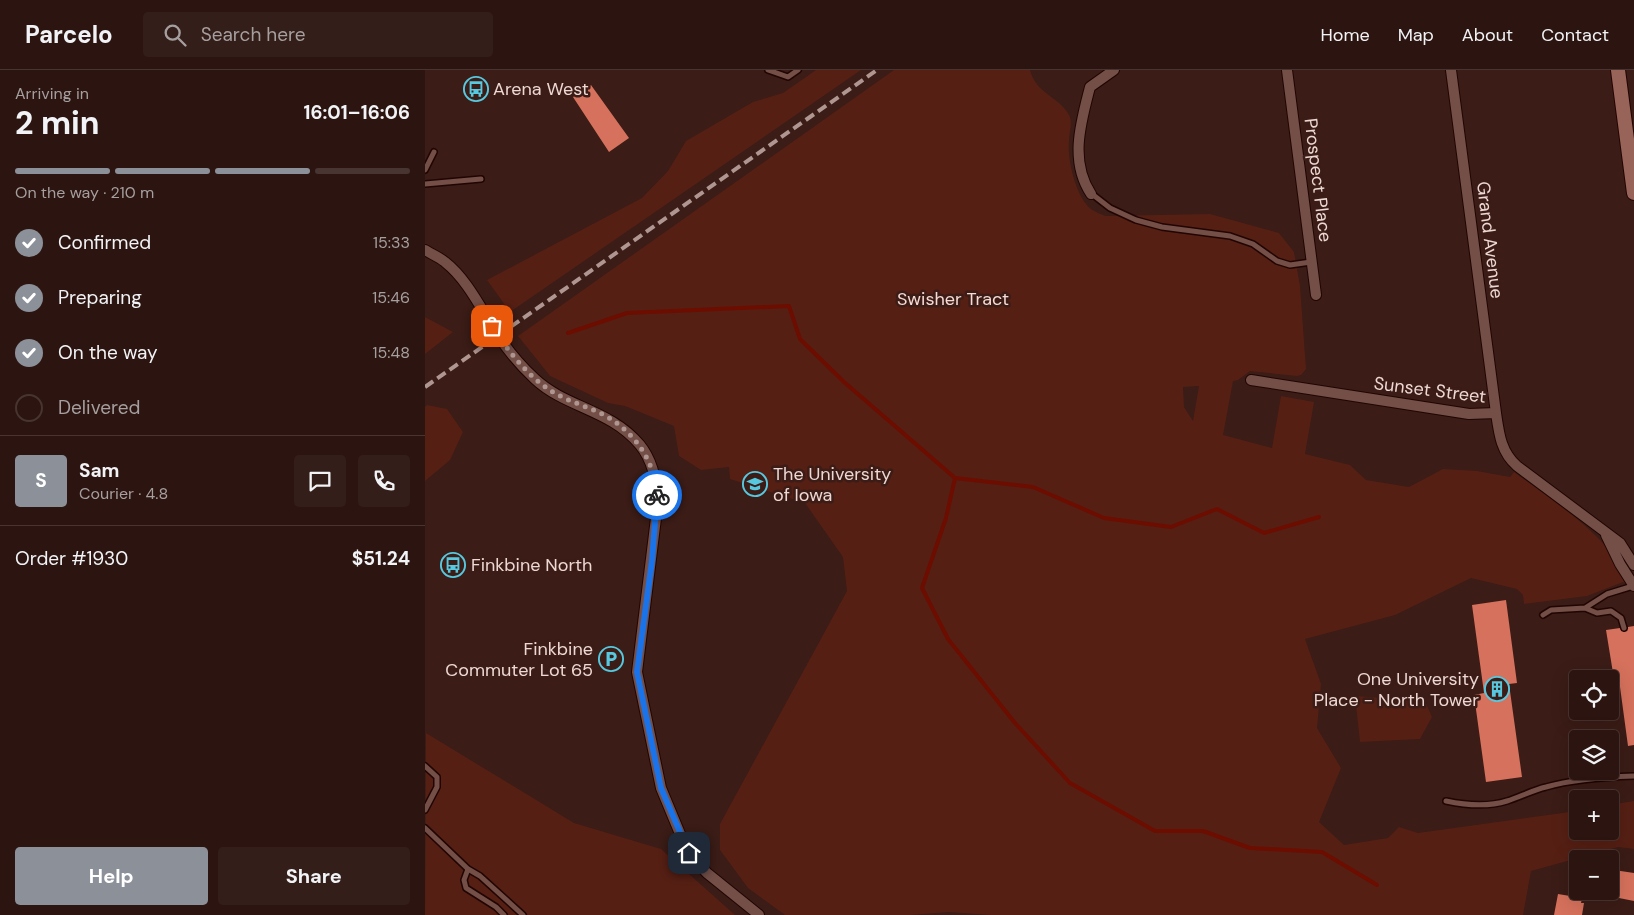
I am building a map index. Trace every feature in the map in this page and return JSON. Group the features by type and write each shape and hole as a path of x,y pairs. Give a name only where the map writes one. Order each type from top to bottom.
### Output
{"main road":[{"path":"1618,70 1631,142 1634,193"}],"street":[{"path":"1091,194 1080,170 1078,146 1090,87 1114,70"},
{"name":"Prospect Place","path":"1287,70 1316,295"},
{"name":"Grand Avenue","path":"1451,70 1496,413"},
{"path":"425,250 445,262 467,286 499,337 535,379 548,389 603,415 640,445 647,458 657,486 658,502 637,672 661,788 689,853 707,873 759,915"},
{"name":"Sunset Street","path":"1251,380 1469,414 1496,413 1502,445 1511,460 1625,549 1634,565"},
{"name":"Sunset Street","path":"1606,534 1620,564 1634,586"}],"lane":[{"path":"768,70 788,77 798,70"},
{"path":"425,170 434,152"},
{"path":"425,184 481,178"},
{"path":"1091,194 1110,208 1136,220 1162,227 1230,236 1253,244 1277,261 1290,265 1312,262"},
{"path":"1585,608 1607,594 1634,586"},
{"path":"1543,615 1551,610 1585,608 1597,613 1611,611 1621,618 1624,628"},
{"path":"425,766 437,777 437,787 425,810"},
{"path":"1446,802 1485,804 1504,802 1545,787 1564,783 1606,777 1634,776"},
{"path":"425,828 468,869 480,876 523,915"},
{"path":"468,869 464,880 466,888 496,907 504,915"}],"green space":[{"path":"816,70 861,70 510,312 487,280 642,198 668,171 686,141 753,102 783,93"},
{"name":"The University of Iowa","path":"894,70 1030,70 1037,85 1060,104 1069,115 1071,124 1069,158 1071,168 1081,196 1091,209 1105,216 1210,214 1279,233 1294,252 1300,286 1306,369 1301,375 1297,376 1250,371 1238,380 1233,381 1223,435 1272,448 1281,396 1314,402 1305,454 1350,465 1366,480 1409,487 1443,469 1477,471 1510,477 1514,472 1562,507 1597,537 1621,568 1626,584 1623,582 1587,596 1524,604 1523,595 1517,589 1471,578 1395,615 1305,639 1321,684 1317,728 1341,768 1319,822 1344,845 1388,838 1399,827 1418,833 1569,812 1569,840 1619,840 1619,804 1634,801 1634,849 1618,847 1607,850 1569,850 1569,861 1531,871 1523,915 991,915 949,912 910,915 785,915 748,888 720,850 720,824 847,591 843,557 805,503 730,479 729,467 701,470 679,456 674,426 625,406 608,403 550,376 518,336","holes":["1199,386 1193,421 1184,407 1183,387"]},
{"path":"425,317 453,332 425,354"},
{"path":"427,405 447,409 463,432 450,460 425,481 425,407"},
{"path":"1355,696 1425,701 1432,717 1420,739 1360,742"},
{"path":"426,733 574,823 661,849 735,915 425,915"}],"building":[{"path":"591,85 629,138 609,152 573,97"},
{"name":"One University Place - North Tower","path":"1506,600 1517,683 1509,684 1522,777 1486,782 1474,695 1484,693 1472,605"},
{"path":"1634,626 1634,745 1628,746 1619,670 1613,670 1606,630 1620,628 1625,632 1628,627"},
{"path":"1619,871 1634,873 1634,901 1619,898"},
{"path":"1558,894 1569,896 1569,900 1582,900 1581,903 1584,903 1582,915 1554,915"}],"waterway":[{"path":"568,333 627,313 789,306 800,339 844,382 955,478 946,518 922,588 948,639 1015,723 1070,783 1155,831 1203,831 1250,848 1322,852 1377,885"},
{"path":"955,478 1033,487 1104,518 1171,527 1217,509 1264,533 1319,517"}],"railway":[{"path":"425,387 877,70"}],"way so far":[{"path":"492,326 535,379 562,397 603,415 640,445 654,473 657,495"}],"place":[{"name":"Arena West","path":"476,89"},
{"name":"The University of Iowa","path":"755,484"},
{"name":"Finkbine North","path":"453,565"},
{"name":"Finkbine Commuter Lot 65","path":"611,659"},
{"name":"One University Place - North Tower","path":"1497,689"}],"route":[{"path":"657,495 658,502 652,561 637,657 637,672 661,788 675,826 689,853"}],"park label":[{"name":"Swisher Tract","path":"953,299"}]}
